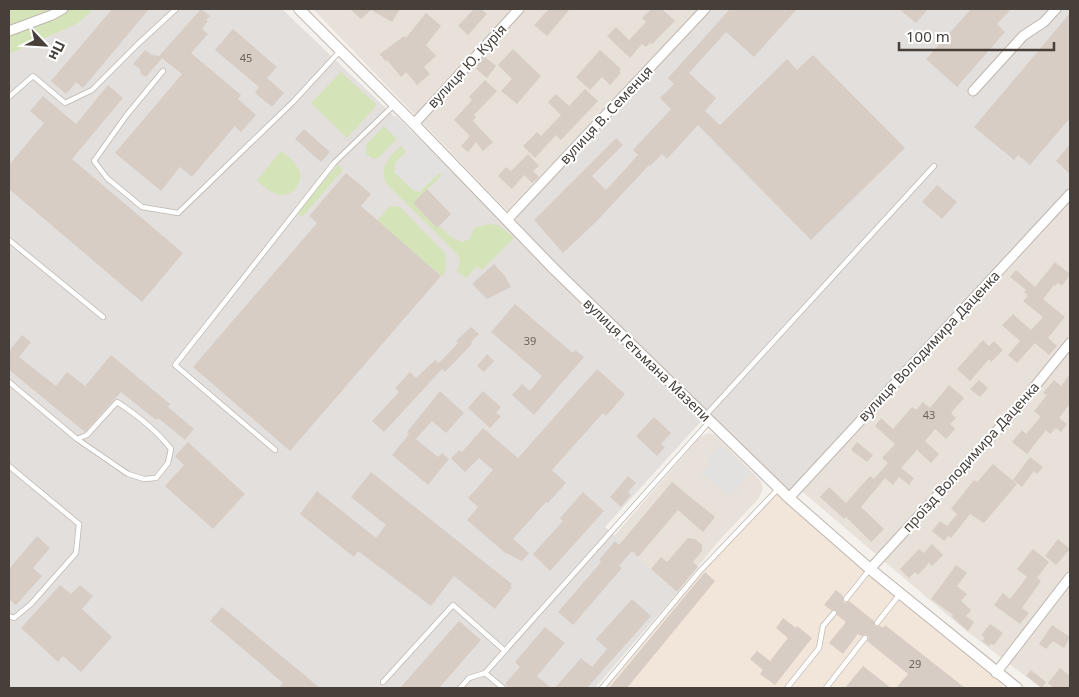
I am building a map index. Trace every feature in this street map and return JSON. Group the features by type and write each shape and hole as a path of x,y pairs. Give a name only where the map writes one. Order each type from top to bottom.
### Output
{"street":[{"path":"9,31 63,9"},
{"name":"вулиця Ю. Курія","path":"414,124 519,9"},
{"name":"вулиця В. Семенця","path":"507,220 705,9"},
{"path":"973,91 1023,36 1044,22 1056,9"},
{"name":"вулиця Гетьмана Мазепи","path":"302,10 507,220 789,498 870,569 1015,688"},
{"name":"вулиця Володимира Даценка","path":"789,498 1070,194"},
{"name":"проїзд Володимира Даценка","path":"870,569 1015,411 1070,343"},
{"path":"996,672 1070,577"}],"lane":[{"path":"9,97 33,76 65,103 92,90 176,9"},
{"path":"163,71 126,116 94,161 107,178 142,207 178,213 293,102 341,50"},
{"path":"275,450 175,364 334,162 394,105"},
{"path":"460,688 468,678 485,673 505,651 708,419 934,166"},
{"path":"9,240 103,317"},
{"path":"9,382 77,439 128,474 144,479 156,478 168,462 171,449 161,436 128,409 116,402 87,435 77,439"},
{"path":"9,466 79,524 76,553 31,604 14,618 9,616"},
{"path":"602,688 700,571 779,488"},
{"path":"846,599 870,569"},
{"path":"876,623 900,594"},
{"path":"383,682 453,606 505,651"},
{"path":"787,688 819,648 823,626 834,613"},
{"path":"826,688 865,638"},
{"path":"485,673 503,688"}],"shaded area":[{"path":"94,9 282,9 551,266 515,219 711,9 1070,9 1070,192 789,498 705,417 605,527 677,593 595,688 9,688 9,54 77,24"},
{"path":"313,9 711,9 515,219"},
{"path":"396,116 447,166 419,192 413,190 394,172 396,162 406,152 401,146 402,143 386,127"},
{"path":"1070,194 1070,688 1041,688 964,629 798,488"},
{"path":"708,433 715,435 760,480 763,488 759,498 717,543 677,593 614,536 700,437"},
{"path":"720,445 751,473 730,497 702,474 710,465 707,459"},
{"path":"779,488 996,673 1004,688 605,688 700,571"}],"green space":[{"path":"9,9 94,9 77,24 9,54"},
{"path":"341,72 377,105 347,138 311,103"},
{"path":"384,126 397,139 378,158 373,159 366,154 366,145"},
{"path":"401,146 406,152 396,162 394,172 413,190 419,192 439,173 442,175 413,203 437,228 439,226 450,236 461,242 470,239 474,228 492,224 500,226 514,238 482,270 477,266 466,278 457,271 460,261 458,255 386,183 384,172 386,163"},
{"path":"281,151 296,165 300,173 299,184 296,188 292,192 282,195 270,191 257,180"},
{"path":"338,165 343,170 302,217 296,212"},
{"path":"396,206 401,208 445,253 446,267 443,277 377,221 389,207"}],"building":[{"path":"112,9 149,9 83,88 76,82 66,94 51,81"},
{"path":"201,9 210,16 202,29 208,34 191,53 241,95 238,99 256,115 241,132 235,126 192,177 180,167 161,191 115,153 182,74 162,58 146,77 133,64 145,50 152,55 159,56"},
{"path":"350,9 400,9 392,22 371,10 361,19"},
{"path":"474,9 481,9 487,14 468,35 458,26"},
{"path":"549,9 570,9 547,36 534,25"},
{"path":"651,9 662,9 675,21 652,44 650,43 646,47 642,44 630,58 607,36 616,27 629,40 646,22 642,18"},
{"path":"730,9 797,9 754,57 726,32 689,73 716,98 705,111 720,125 787,59 797,70 813,55 905,148 811,240 698,125 667,159 662,154 649,165 597,221 563,253 534,220 616,138 623,145 592,176 606,190 638,155 633,150 671,109 660,98 674,84 668,78"},
{"path":"899,9 928,9 916,23"},
{"path":"971,9 1011,9 997,24 1005,32 957,87 926,59"},
{"path":"426,13 441,26 426,45 436,56 424,67 430,74 417,85 406,72 401,77 380,54 404,36 406,38"},
{"path":"1070,13 1070,118 1030,165 1018,155 1014,160 974,127"},
{"path":"233,29 277,67 267,78 284,93 272,107 255,93 259,87 215,50"},
{"path":"513,49 541,76 517,104 501,91 512,79 498,65"},
{"path":"600,50 621,69 619,71 621,73 610,85 602,77 590,90 576,77"},
{"path":"484,56 496,66 487,78 476,69 478,66 476,65"},
{"path":"485,80 497,91 474,115 476,117 473,121 493,142 483,151 476,142 468,152 461,146 470,136 454,120 472,100 469,97"},
{"path":"108,85 123,98 72,159 183,253 142,302 9,189 9,165 44,123 30,111 43,96 76,124"},
{"path":"585,89 598,101 561,140 556,135 535,158 523,146 537,132 541,136 561,115 548,102 556,94 569,106"},
{"path":"304,129 330,152 321,162 295,139"},
{"path":"1070,144 1070,174 1056,161"},
{"path":"528,154 539,166 533,171 539,177 532,183 524,175 512,189 498,176 506,167 511,171"},
{"path":"346,173 371,194 361,206 441,276 290,451 193,367 317,223 309,216"},
{"path":"937,185 957,202 942,219 922,202"},
{"path":"427,189 451,214 437,228 413,203"},
{"path":"1055,262 1070,274 1062,286 1058,283 1054,285 1043,299 1065,317 1048,338 1057,346 1049,355 1035,343 1017,363 1008,355 1020,341 1002,325 1013,314 1031,330 1043,317 1023,301 1028,296 1024,292 1026,290 1010,277 1016,270 1035,287"},
{"path":"494,264 505,276 511,287 487,299 472,284"},
{"path":"515,304 573,353 575,350 584,357 534,415 512,395 522,384 530,391 542,376 491,332"},
{"path":"471,327 479,334 471,342 472,344 445,372 442,369 384,432 372,421 399,392 395,388 410,372 416,378 435,360 439,363 458,343 456,341"},
{"path":"22,335 31,342 19,357 56,386 67,372 85,386 111,355 170,404 168,407 194,429 185,440 121,392 85,432 9,370 9,351"},
{"path":"983,340 989,346 994,341 1003,350 991,362 989,359 970,381 957,369"},
{"path":"487,354 494,361 484,372 477,366"},
{"path":"597,369 625,394 606,416 603,413 552,470 566,483 513,539 529,553 522,561 504,552 467,520 478,507 468,498 493,470 479,458 465,472 451,458 459,450 462,452 483,428 518,458"},
{"path":"1070,374 1070,404 1059,418 1067,424 1061,432 1056,428 1050,434 1046,430 1027,454 1012,442 1022,430 1026,434 1039,419 1040,416 1034,411 1047,395 1043,393 1054,380 1061,386"},
{"path":"979,380 988,388 980,397 970,389"},
{"path":"949,385 964,398 951,413 956,418 950,424 955,429 946,439 935,429 925,441 939,454 931,463 917,450 901,468 914,478 909,485 899,477 893,485 885,478 861,507 884,529 871,542 846,517 844,519 820,497 829,487 846,503 870,476 874,479 888,463 882,458 895,444 875,426 881,418 893,429 912,407 916,410 923,402 930,408"},
{"path":"440,391 464,413 446,433 432,421 416,439 438,457 442,453 449,459 428,485 392,455 409,434 407,432"},
{"path":"483,391 501,407 496,413 501,416 490,428 468,408"},
{"path":"654,417 671,433 661,444 665,447 657,456 636,436"},
{"path":"188,442 245,494 213,529 165,486 184,465 175,456"},
{"path":"857,442 873,455 867,462 851,450"},
{"path":"1030,457 1043,467 1037,474 1034,471 1022,487 1013,480"},
{"path":"993,464 1017,484 984,523 970,514 951,538 948,536 944,541 932,531 940,521 947,526 957,514 951,509 974,480 977,482"},
{"path":"371,472 512,584 510,586 512,587 495,609 454,576 431,606 358,551 354,557 300,514 317,491 376,538 386,525 351,497"},
{"path":"628,476 636,483 628,492 631,495 621,507 610,497"},
{"path":"672,482 715,517 703,532 678,510 638,557 632,551 619,566 622,568 573,625 558,612 601,562 599,560 615,541 619,545"},
{"path":"583,492 604,511 550,571 533,554 563,521 560,518"},
{"path":"37,536 50,548 33,568 42,576 16,605 9,599 9,569"},
{"path":"688,538 695,539 702,545 702,551 693,562 698,567 677,592 651,569 661,557 667,562"},
{"path":"1058,539 1070,549 1056,565 1045,556"},
{"path":"932,544 943,555 932,566 929,563 918,575 915,572 909,578 900,569 919,549 924,553"},
{"path":"1033,549 1049,562 1037,578 1041,581 1022,608 1029,613 1020,624 994,605 1003,593 1010,599 1027,577 1017,569"},
{"path":"956,565 967,573 957,586 967,594 961,601 971,610 966,616 974,622 968,631 952,617 953,615 931,599"},
{"path":"705,572 715,581 627,688 609,688"},
{"path":"60,585 71,594 80,585 93,596 82,609 112,637 81,672 63,656 58,662 21,628"},
{"path":"836,590 843,596 843,602 849,601 874,621 875,626 883,628 885,625 965,688 896,688 908,674 867,641 869,637 866,634 861,636 858,634 843,654 829,643 846,622 837,615 836,610 831,610 824,605"},
{"path":"632,599 651,616 587,688 555,688 581,658 592,667 607,649 596,639"},
{"path":"222,607 320,688 279,688 283,683 210,621"},
{"path":"783,618 812,638 775,685 760,674 763,670 750,659 757,651 770,661 788,638 776,628"},
{"path":"459,621 481,640 439,688 400,688"},
{"path":"990,624 1003,633 994,645 991,644 989,646 982,641 985,638 981,635"},
{"path":"1052,625 1070,637 1064,648 1053,641 1046,649 1039,644"},
{"path":"545,627 565,643 537,676 551,688 509,688 505,684 520,667 515,662"},
{"path":"863,666 891,688 845,688"},
{"path":"1060,668 1070,676 1070,688 1054,688 1048,683"},
{"path":"1031,670 1046,682 1042,688 1026,676"}]}
